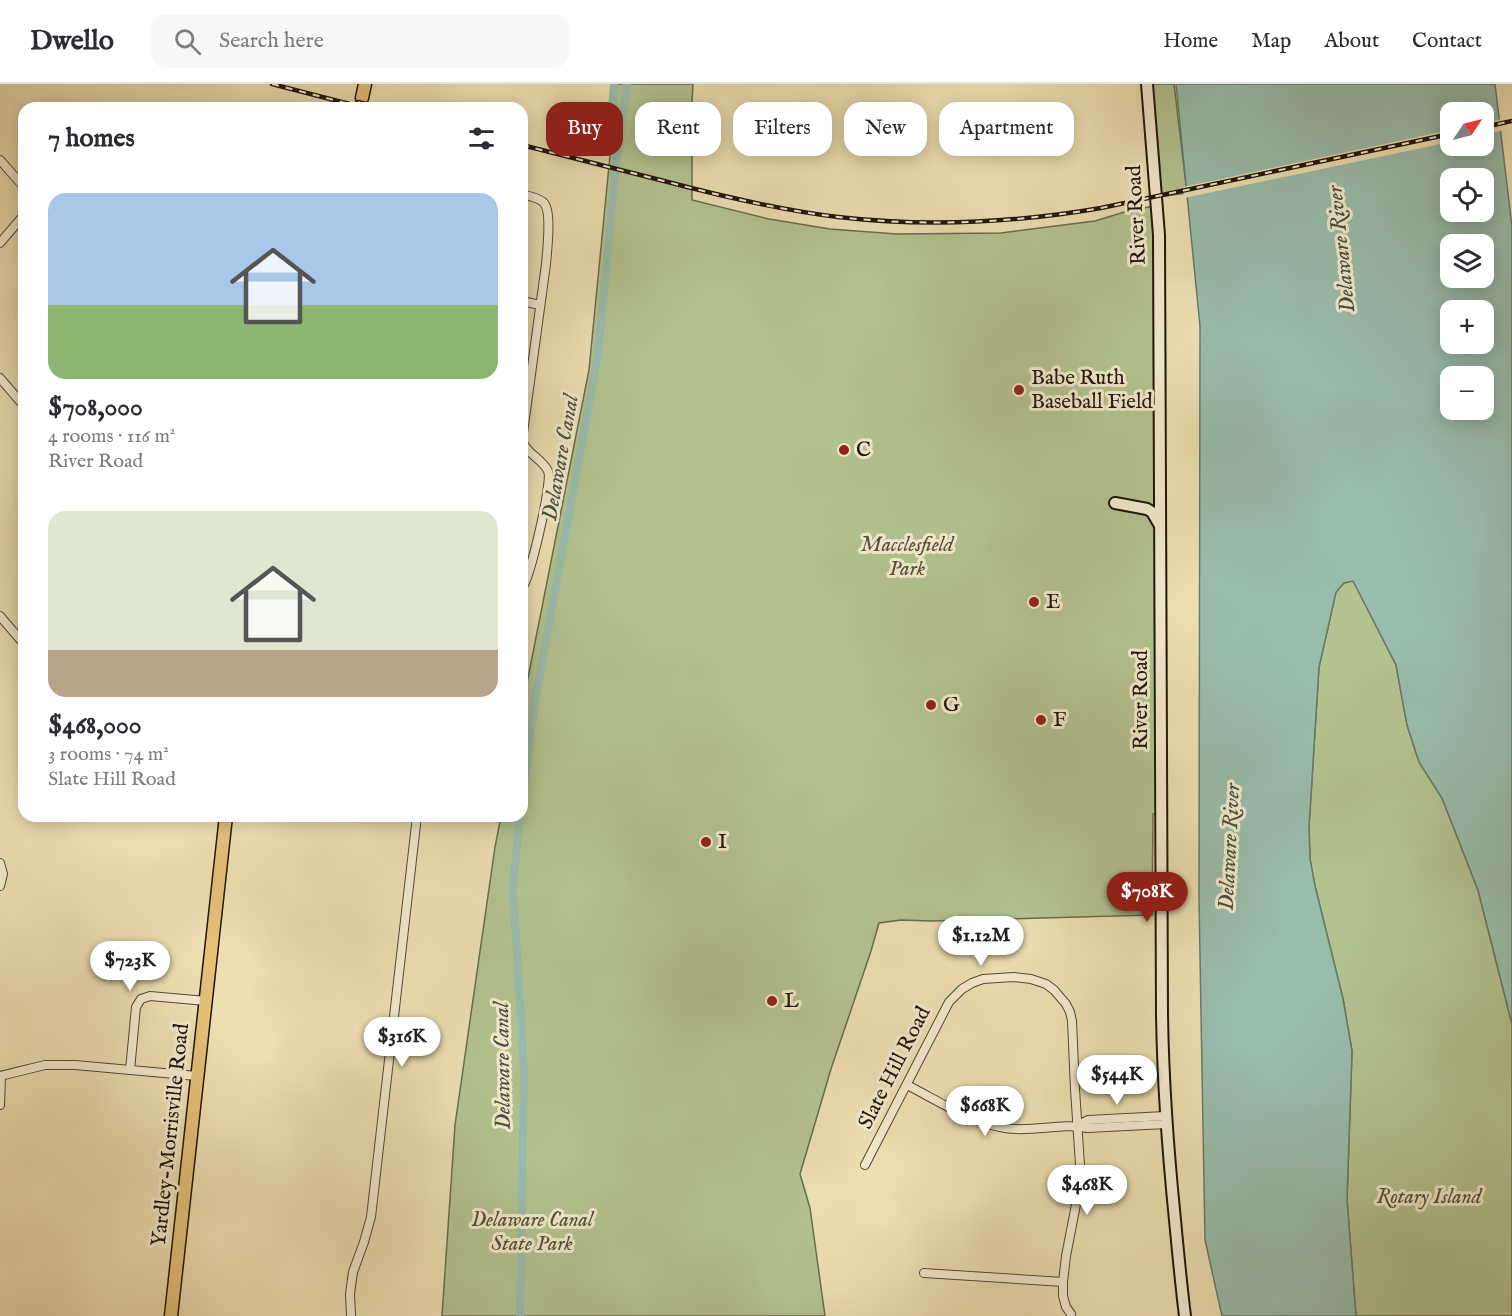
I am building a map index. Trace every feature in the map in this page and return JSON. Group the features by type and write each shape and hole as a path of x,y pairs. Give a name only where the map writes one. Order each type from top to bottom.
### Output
{"main road":[{"path":"362,98 365,84"},
{"name":"River Road","path":"1147,84 1159,235 1162,1014 1165,1120 1185,1316"},
{"path":"1160,503 1114,503 1147,508 1152,512 1160,527"},
{"name":"Yardley-Morrisville Road","path":"171,1316 225,822"}],"street":[{"path":"0,160 18,180"},
{"path":"528,196 546,204 548,219 546,264 528,395"},
{"path":"0,243 18,222"},
{"path":"528,302 540,305"},
{"path":"0,378 18,399"},
{"path":"528,450 537,457 550,475 528,577"},
{"path":"0,616 18,637"},
{"path":"351,1316 350,1294 353,1272 371,1217 416,822"},
{"path":"0,886 3,874 1,865"},
{"name":"Slate Hill Road","path":"865,1166 950,1002 962,988 983,979 1014,977 1037,980 1054,990 1066,1004 1072,1021 1080,1165 1080,1184 1063,1282 1063,1296 1071,1314"},
{"path":"130,1070 136,1007 141,999 150,996 206,1001"},
{"path":"0,1105 0,1076 27,1068 75,1065 197,1076"},
{"path":"907,1084 968,1116 1006,1129 1077,1126 1088,1120 1165,1120"},
{"path":"924,1273 1063,1282"}],"green space":[{"name":"Macclesfield Park","path":"617,84 693,84 692,102 635,102 635,156 692,156 692,200 769,219 830,229 897,234 1001,233 1095,221 1131,210 1155,206 1154,525 1156,527 1157,814 1153,814 1152,915 901,920 879,923 831,1069 800,1174 810,1208 825,1316 442,1316 455,1125 495,847 500,822 528,822 528,678 589,370 610,156 623,156 623,102 615,102"},
{"path":"1147,84 1174,84 1187,193 1157,197"},
{"name":"Rotary Island","path":"1353,580 1396,665 1407,725 1419,762 1442,798 1478,890 1512,1024 1512,1316 1356,1316 1347,1200 1352,1051 1343,999 1315,886 1310,859 1309,827 1319,667 1336,592 1344,583"}],"water":[{"name":"Delaware River","path":"1176,84 1495,84 1512,227 1512,1024 1478,890 1442,798 1419,762 1407,725 1396,665 1353,581 1344,583 1336,592 1319,667 1309,827 1310,859 1315,886 1343,999 1352,1051 1347,1200 1356,1316 1222,1316 1205,1240 1199,899 1200,326"}],"pier":[{"path":"1502,119 1504,130 1494,132 1494,121"},
{"path":"1440,132 1440,144 1184,198 1183,187"}],"waterway":[{"name":"Delaware Canal","path":"613,102 614,84"},
{"name":"Delaware Canal","path":"528,754 536,695 598,354 620,121 627,84"},
{"name":"Delaware Canal","path":"519,822 513,886 524,1071 520,1316"}],"tunnel":[{"path":"361,102 362,98"}],"railway":[{"path":"272,84 342,102"},
{"path":"1494,125 1512,121"},
{"path":"528,147 772,206 838,217 937,223 1036,217 1101,208 1440,136"}],"place":[{"name":"Babe Ruth Baseball Field","path":"1019,390"},
{"name":"C","path":"844,450"},
{"name":"E","path":"1034,602"},
{"name":"G","path":"931,705"},
{"name":"F","path":"1041,720"},
{"name":"I","path":"706,842"},
{"name":"L","path":"772,1001"}],"park label":[{"name":"Delaware Canal State Park","path":"532,1232"}]}
